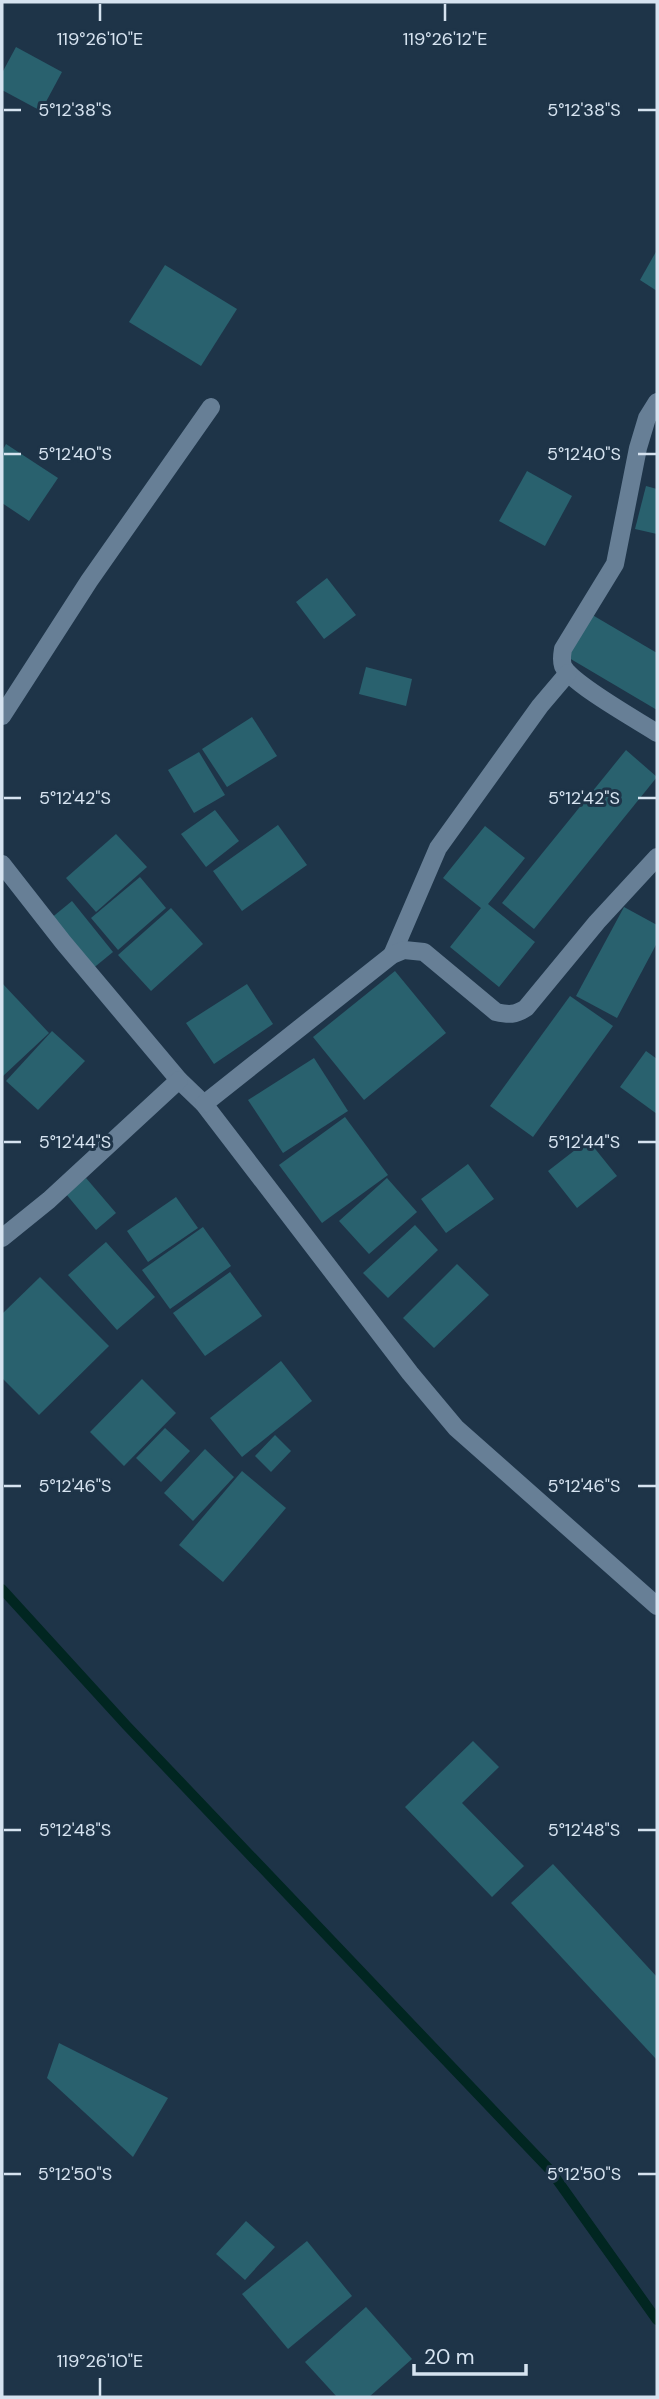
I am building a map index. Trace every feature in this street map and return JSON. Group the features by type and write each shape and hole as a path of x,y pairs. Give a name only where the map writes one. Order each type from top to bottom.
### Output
{"street":[{"path":"657,402 647,418 638,448 615,564 563,649 563,665 568,673 657,733"},
{"path":"2,716 89,581 211,407"},
{"path":"392,955 438,848 540,706 568,673"},
{"path":"204,1104 392,955 404,950 424,951 496,1012 509,1015 518,1013 526,1008 597,922 657,857"},
{"path":"2,864 179,1080 204,1104 410,1373 456,1428 657,1606"},
{"path":"2,1238 49,1200 179,1080"}],"building":[{"path":"16,47 62,72 41,111 2,90 2,73"},
{"path":"657,250 657,291 640,280"},
{"path":"165,265 237,309 201,366 129,322"},
{"path":"6,444 58,478 29,521 2,503 2,451"},
{"path":"527,471 572,496 545,546 499,521"},
{"path":"646,486 657,489 657,534 635,529"},
{"path":"327,578 356,615 324,639 296,602"},
{"path":"589,613 657,653 657,710 564,655"},
{"path":"366,667 412,679 406,706 359,694"},
{"path":"252,717 277,756 227,787 202,749"},
{"path":"626,750 657,777 534,929 502,903"},
{"path":"199,752 225,795 194,813 168,770"},
{"path":"215,810 239,841 206,867 181,834"},
{"path":"278,825 307,865 242,911 213,871"},
{"path":"485,826 525,858 488,904 535,942 499,987 450,947 481,908 443,878"},
{"path":"116,834 147,867 96,912 66,878"},
{"path":"140,877 166,908 118,950 91,918"},
{"path":"72,901 113,952 91,970 50,919"},
{"path":"624,907 657,925 657,943 617,1018 576,996"},
{"path":"171,908 203,944 151,991 118,955"},
{"path":"395,971 446,1033 364,1100 313,1037"},
{"path":"2,983 49,1033 2,1077"},
{"path":"247,984 273,1024 214,1064 186,1023"},
{"path":"570,996 613,1026 533,1137 490,1106"},
{"path":"52,1031 85,1061 38,1110 6,1081"},
{"path":"646,1051 657,1059 657,1114 620,1087"},
{"path":"314,1058 348,1111 283,1153 248,1100"},
{"path":"345,1117 388,1175 322,1223 279,1165"},
{"path":"588,1140 617,1176 577,1208 548,1171"},
{"path":"468,1164 494,1199 446,1233 421,1199"},
{"path":"86,1178 116,1213 96,1230 66,1194"},
{"path":"387,1178 417,1212 369,1254 339,1221"},
{"path":"176,1197 198,1228 148,1262 127,1231"},
{"path":"415,1225 438,1250 388,1298 363,1273"},
{"path":"203,1227 231,1266 170,1309 142,1270"},
{"path":"106,1242 155,1297 117,1330 68,1275"},
{"path":"457,1264 489,1295 434,1348 403,1318"},
{"path":"230,1272 262,1316 205,1356 173,1313"},
{"path":"40,1277 109,1346 39,1415 2,1378 2,1314"},
{"path":"281,1361 312,1401 242,1457 210,1418"},
{"path":"142,1379 176,1413 124,1466 90,1432"},
{"path":"165,1428 190,1451 161,1482 136,1458"},
{"path":"275,1435 291,1451 271,1472 255,1456"},
{"path":"205,1449 234,1477 193,1521 164,1493"},
{"path":"242,1471 286,1508 223,1582 179,1545"},
{"path":"473,1741 499,1767 462,1803 524,1866 492,1897 405,1807"},
{"path":"553,1864 657,1977 657,2060 511,1903"},
{"path":"59,2043 168,2098 133,2157 47,2078"},
{"path":"246,2221 275,2247 245,2280 216,2254"},
{"path":"307,2241 352,2296 288,2349 242,2294"},
{"path":"366,2307 412,2359 369,2397 337,2397 305,2362"}],"waterway":[{"path":"2,1589 127,1726 550,2170 657,2320"}]}
